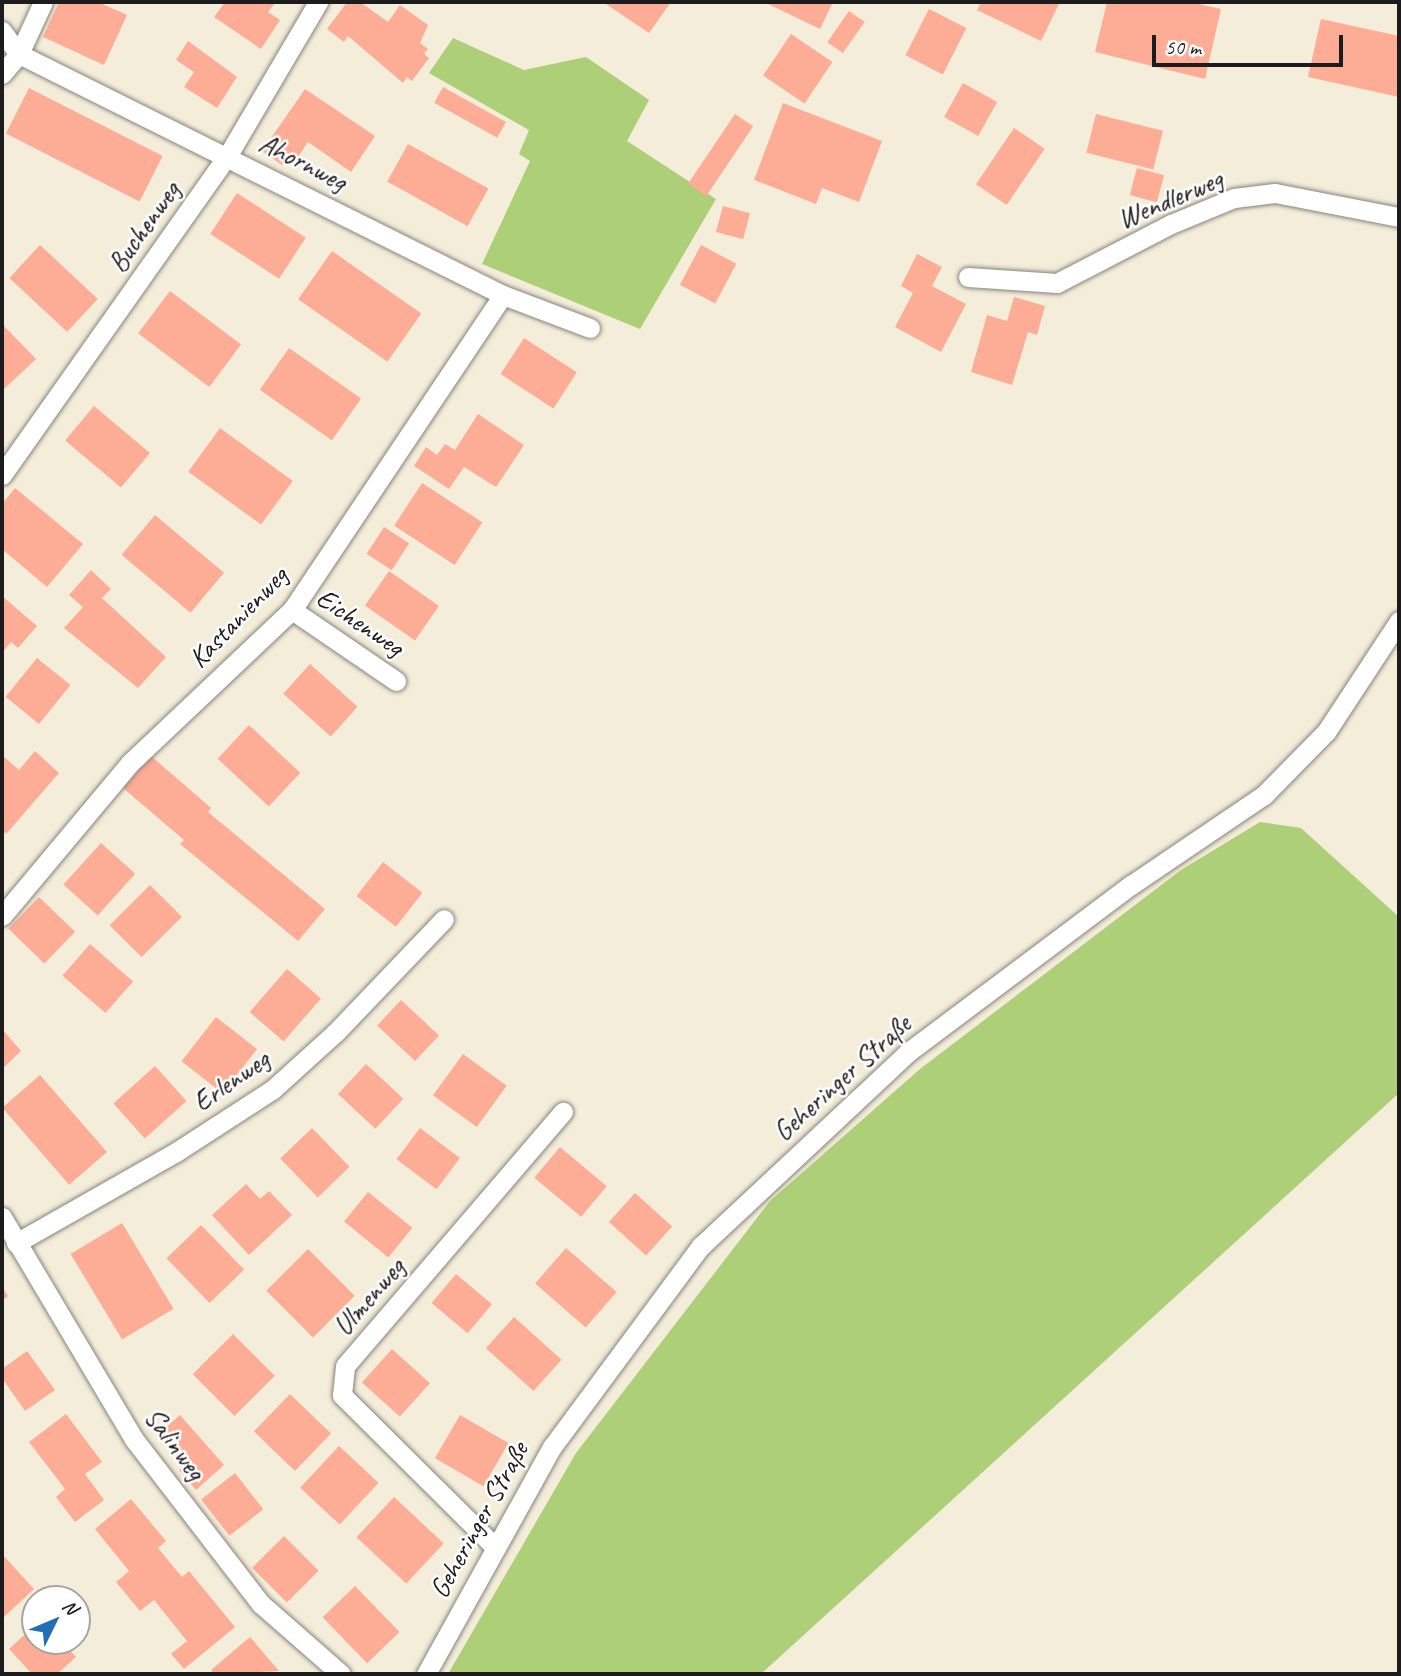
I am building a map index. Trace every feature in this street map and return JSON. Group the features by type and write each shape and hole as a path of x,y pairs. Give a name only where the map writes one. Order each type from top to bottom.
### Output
{"street":[{"path":"2,74 19,54 43,2"},
{"name":"Buchenweg","path":"2,475 228,155 317,2"},
{"name":"Ahornweg","path":"2,31 19,54 228,155 503,295 590,328"},
{"name":"Wendlerweg","path":"968,278 1057,283 1171,225 1234,198 1275,193 1399,217"},
{"name":"Kastanienweg","path":"2,916 130,763 292,610 503,295"},
{"name":"Eichenweg","path":"292,610 396,681"},
{"name":"Geheringer Straße","path":"426,1674 493,1545 551,1447 719,1227 907,1053 1131,886 1264,795 1326,732 1399,621"},
{"name":"Erlenweg","path":"7,1230 176,1153 272,1090 336,1032 444,919"},
{"name":"Ulmenweg","path":"493,1545 342,1395 345,1366 563,1112"},
{"name":"Salinweg","path":"7,1230 142,1449 261,1604 341,1674"}],"green space":[{"path":"453,38 524,70 586,57 649,100 627,141 716,199 640,329 482,264 530,161 519,154 529,130 429,73"},
{"path":"1260,822 1301,828 1399,917 1399,1093 761,1674 448,1674 576,1453 770,1201 920,1069 1181,870"}],"building":[{"path":"59,2 98,2 127,15 104,65 43,37"},
{"path":"225,2 276,2 268,12 280,20 261,49 214,17"},
{"path":"347,2 360,2 388,22 400,5 428,25 420,43 428,49 424,54 429,58 412,81 407,77 403,83 348,36 344,42 327,29"},
{"path":"603,2 671,2 649,33"},
{"path":"764,2 833,2 820,29"},
{"path":"981,2 1060,2 1041,41 977,10"},
{"path":"1107,2 1190,2 1221,9 1205,79 1095,52"},
{"path":"929,9 966,28 943,74 905,55"},
{"path":"849,11 865,22 843,53 827,42"},
{"path":"1321,19 1399,36 1399,97 1308,77"},
{"path":"791,34 832,62 804,103 763,75"},
{"path":"188,41 237,77 217,108 184,87 194,72 176,60"},
{"path":"963,83 997,102 978,136 944,117"},
{"path":"443,87 506,122 497,138 434,103"},
{"path":"29,88 163,156 139,202 6,133"},
{"path":"305,89 375,136 351,172 308,142 296,160 288,156 282,165 262,151"},
{"path":"783,103 882,141 859,202 822,188 816,204 754,180"},
{"path":"735,114 753,126 706,196 688,184"},
{"path":"1096,114 1163,131 1153,170 1086,153"},
{"path":"1014,128 1045,149 1007,205 976,184"},
{"path":"408,144 488,189 468,226 387,182"},
{"path":"1137,168 1164,175 1157,202 1130,195"},
{"path":"237,193 306,238 279,279 210,234"},
{"path":"723,206 750,213 743,239 716,232"},
{"path":"40,245 98,299 67,332 9,278"},
{"path":"701,245 736,264 715,304 680,285"},
{"path":"332,251 421,314 387,362 298,299"},
{"path":"917,254 942,267 932,286 966,304 941,352 895,327 913,293 901,286"},
{"path":"170,291 241,345 209,387 138,333"},
{"path":"1014,297 1045,306 1037,335 1028,332 1012,385 971,372 987,315 1007,321"},
{"path":"3,325 36,359 4,389 2,386"},
{"path":"524,338 577,372 553,408 501,374"},
{"path":"289,348 361,398 332,440 260,390"},
{"path":"94,406 150,453 121,487 65,440"},
{"path":"478,414 524,445 496,487 464,467 449,489 414,466 426,447 437,455 445,444 455,450"},
{"path":"220,428 293,481 261,525 188,472"},
{"path":"422,483 482,522 455,565 394,526"},
{"path":"15,488 83,544 47,587 2,549 2,504"},
{"path":"155,515 224,573 191,613 122,555"},
{"path":"384,527 409,543 392,570 367,554"},
{"path":"91,570 111,589 102,598 166,657 138,688 64,628 83,607 69,595"},
{"path":"389,571 439,606 415,640 365,605"},
{"path":"2,596 37,626 18,648 11,642 2,653"},
{"path":"37,658 70,685 39,724 6,697"},
{"path":"310,664 358,707 331,737 283,694"},
{"path":"249,725 300,773 269,806 218,759"},
{"path":"35,751 59,773 6,834 2,830 2,755 19,770"},
{"path":"151,756 211,808 208,812 325,909 298,941 180,844 184,840 123,788"},
{"path":"101,843 135,874 98,915 64,885"},
{"path":"383,862 422,893 396,927 357,896"},
{"path":"150,885 182,917 142,957 110,925"},
{"path":"39,897 75,932 44,963 8,929"},
{"path":"90,944 133,981 105,1013 62,976"},
{"path":"287,969 321,999 284,1042 250,1012"},
{"path":"401,1000 439,1035 415,1061 377,1026"},
{"path":"216,1017 257,1049 222,1093 182,1061"},
{"path":"2,1029 21,1051 2,1069"},
{"path":"463,1054 507,1086 477,1127 433,1095"},
{"path":"366,1064 403,1099 375,1129 338,1094"},
{"path":"155,1066 186,1101 145,1138 113,1103"},
{"path":"40,1075 107,1152 69,1185 2,1108"},
{"path":"312,1128 350,1167 318,1197 280,1159"},
{"path":"420,1128 460,1158 436,1189 397,1159"},
{"path":"560,1147 607,1186 581,1217 534,1178"},
{"path":"246,1184 260,1199 269,1191 292,1215 249,1255 212,1215"},
{"path":"368,1192 412,1228 388,1257 344,1222"},
{"path":"635,1193 672,1226 646,1255 609,1222"},
{"path":"122,1223 174,1309 122,1340 71,1254"},
{"path":"201,1225 244,1270 210,1303 166,1258"},
{"path":"566,1248 617,1292 586,1327 535,1283"},
{"path":"308,1249 355,1296 313,1337 266,1291"},
{"path":"456,1274 492,1304 468,1333 432,1303"},
{"path":"2,1287 8,1296 2,1301"},
{"path":"514,1317 562,1360 533,1391 486,1348"},
{"path":"233,1334 275,1376 234,1416 193,1374"},
{"path":"392,1349 430,1383 400,1417 362,1382"},
{"path":"27,1351 55,1390 25,1411 2,1378 2,1369"},
{"path":"290,1394 331,1434 295,1471 254,1431"},
{"path":"66,1414 102,1462 85,1474 104,1500 75,1522 56,1497 65,1489 29,1442"},
{"path":"180,1415 224,1465 196,1490 179,1470 188,1462 162,1431"},
{"path":"460,1415 508,1443 483,1486 435,1458"},
{"path":"339,1446 378,1483 340,1525 300,1488"},
{"path":"235,1473 263,1509 229,1536 201,1499"},
{"path":"394,1497 444,1543 406,1584 356,1537"},
{"path":"131,1499 166,1541 158,1548 182,1577 189,1571 235,1627 184,1669 171,1654 187,1641 154,1600 140,1611 116,1582 129,1571 95,1529"},
{"path":"284,1536 319,1571 287,1602 252,1568"},
{"path":"2,1554 30,1585 21,1585 21,1601 4,1617"},
{"path":"355,1586 399,1632 367,1663 323,1617"},
{"path":"250,1637 279,1671 214,1674 211,1670"},
{"path":"21,1638 21,1655 76,1657 57,1674 32,1674 9,1649"}]}
